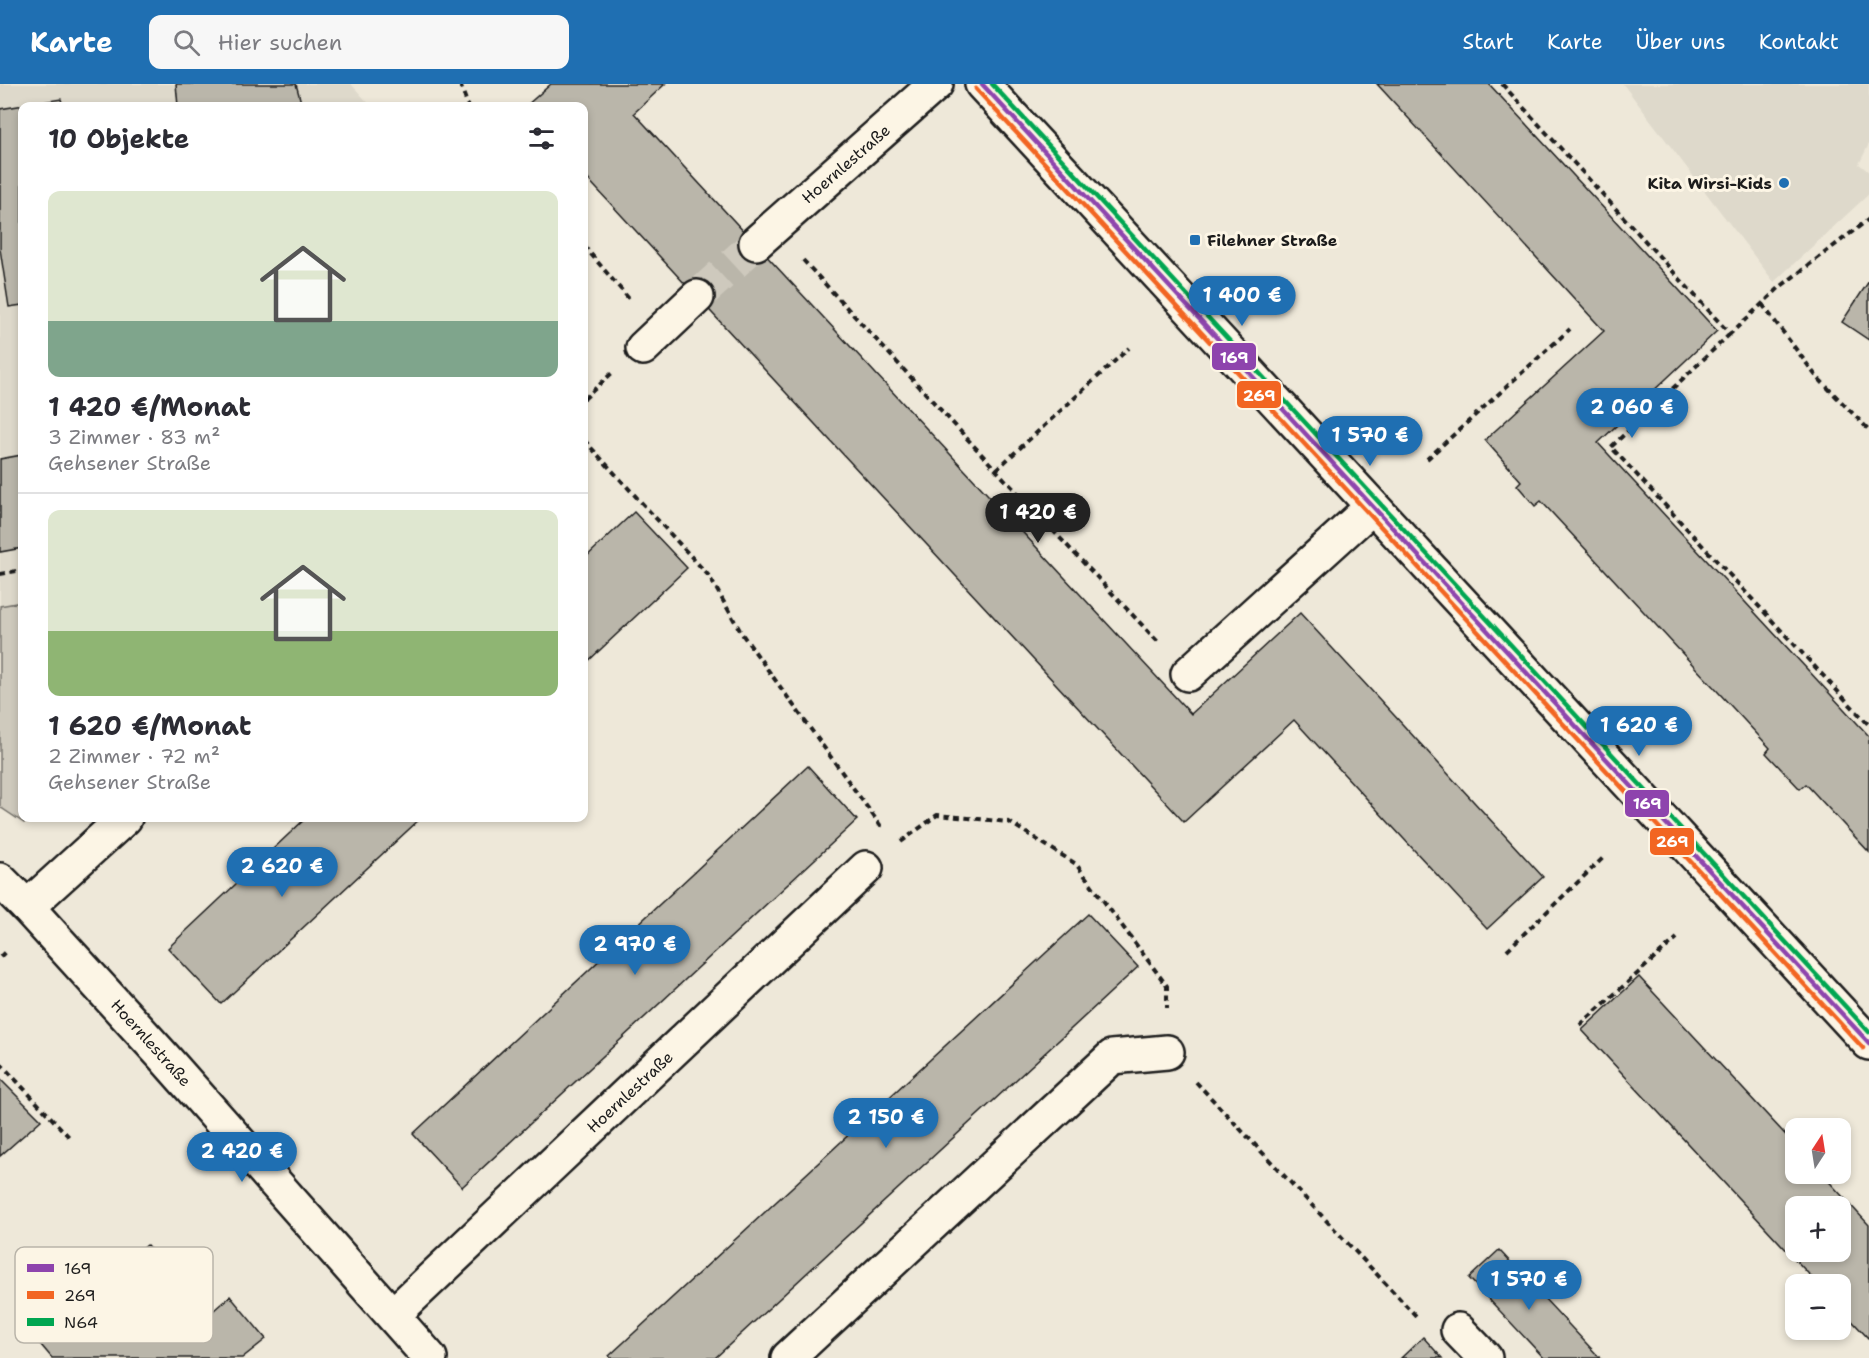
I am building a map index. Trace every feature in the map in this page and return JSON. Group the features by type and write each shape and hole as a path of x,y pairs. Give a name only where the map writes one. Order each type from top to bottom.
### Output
{"main road":[{"name":"Hoernlestraße","path":"756,243 936,84"},
{"path":"982,84 1869,1042"},
{"path":"643,348 697,297"},
{"path":"1188,674 1372,507"},
{"path":"27,907 121,822"},
{"name":"Hoernlestraße","path":"393,1315 866,868"},
{"name":"Hoernlestraße","path":"0,880 27,907 430,1358"},
{"path":"788,1358 1112,1057 1167,1052"},
{"path":"1458,1330 1485,1358"}],"path":[{"path":"460,84 467,102"},
{"path":"1502,84 1730,334"},
{"path":"1869,219 1780,287 1611,447 1869,725"},
{"path":"588,251 638,309"},
{"path":"802,259 1188,674"},
{"path":"1762,304 1816,376 1869,430"},
{"path":"1427,459 1570,329"},
{"path":"996,470 1130,348"},
{"path":"588,395 608,377"},
{"path":"588,444 709,576 742,634 880,825 866,868"},
{"path":"0,574 18,571"},
{"path":"866,868 937,815 1009,822 1076,864 1167,986 1167,1052 1430,1331 1458,1330"},
{"path":"1507,950 1603,858"},
{"path":"1580,1025 1677,938"},
{"path":"0,957 6,951"},
{"path":"0,1063 70,1138"}],"shaded area":[{"path":"0,84 351,84 367,102 18,102 18,819 0,807"},
{"name":"Kita Wirsi-Kids","path":"1623,84 1869,84 1869,144 1859,164 1869,172 1869,194 1774,282"},
{"path":"18,603 18,819 0,807 0,606"}],"building":[{"path":"176,84 296,84 301,102 178,102"},
{"path":"551,84 665,84 634,113 1191,714 1300,613 1543,877 1487,929 1294,720 1184,822 588,179 588,102 531,102"},
{"path":"1377,84 1489,84 1717,331 1598,443 1869,736 1869,852 1806,784 1800,789 1766,753 1770,748 1541,501 1535,506 1517,485 1521,481 1485,440 1604,331"},
{"path":"61,99 62,102 43,102"},
{"path":"18,106 18,306 9,307 0,249 0,109"},
{"path":"1869,281 1869,340 1842,322"},
{"path":"18,456 18,549 0,552 0,459"},
{"path":"634,512 687,568 588,661 588,555"},
{"path":"808,766 857,820 462,1187 413,1134"},
{"path":"302,822 417,822 221,1004 168,948"},
{"path":"1088,914 1138,967 715,1358 611,1358 609,1356"},
{"path":"1639,977 1785,1134 1785,1184 1831,1184 1842,1196 1785,1196 1785,1248 1582,1030"},
{"path":"0,1079 41,1120 0,1156"},
{"path":"1851,1206 1869,1225 1869,1339 1851,1320 1851,1274 1809,1274 1798,1262 1851,1262"},
{"path":"1499,1250 1600,1358 1544,1358 1469,1278"},
{"path":"230,1296 266,1339 242,1358 52,1358 39,1343 213,1343 213,1311"},
{"path":"1423,1337 1442,1358 1401,1358"}],"tunnel":[{"path":"697,297 756,243"}],"transit line":[{"name":"169","path":"982,84 1869,1043"},
{"name":"N64","path":"992,84 1869,1032"},
{"name":"269","path":"976,89 1863,1048"}],"place":[{"name":"Kita Wirsi-Kids","path":"1784,183"},
{"name":"Filehner Straße","path":"1195,240"}]}
